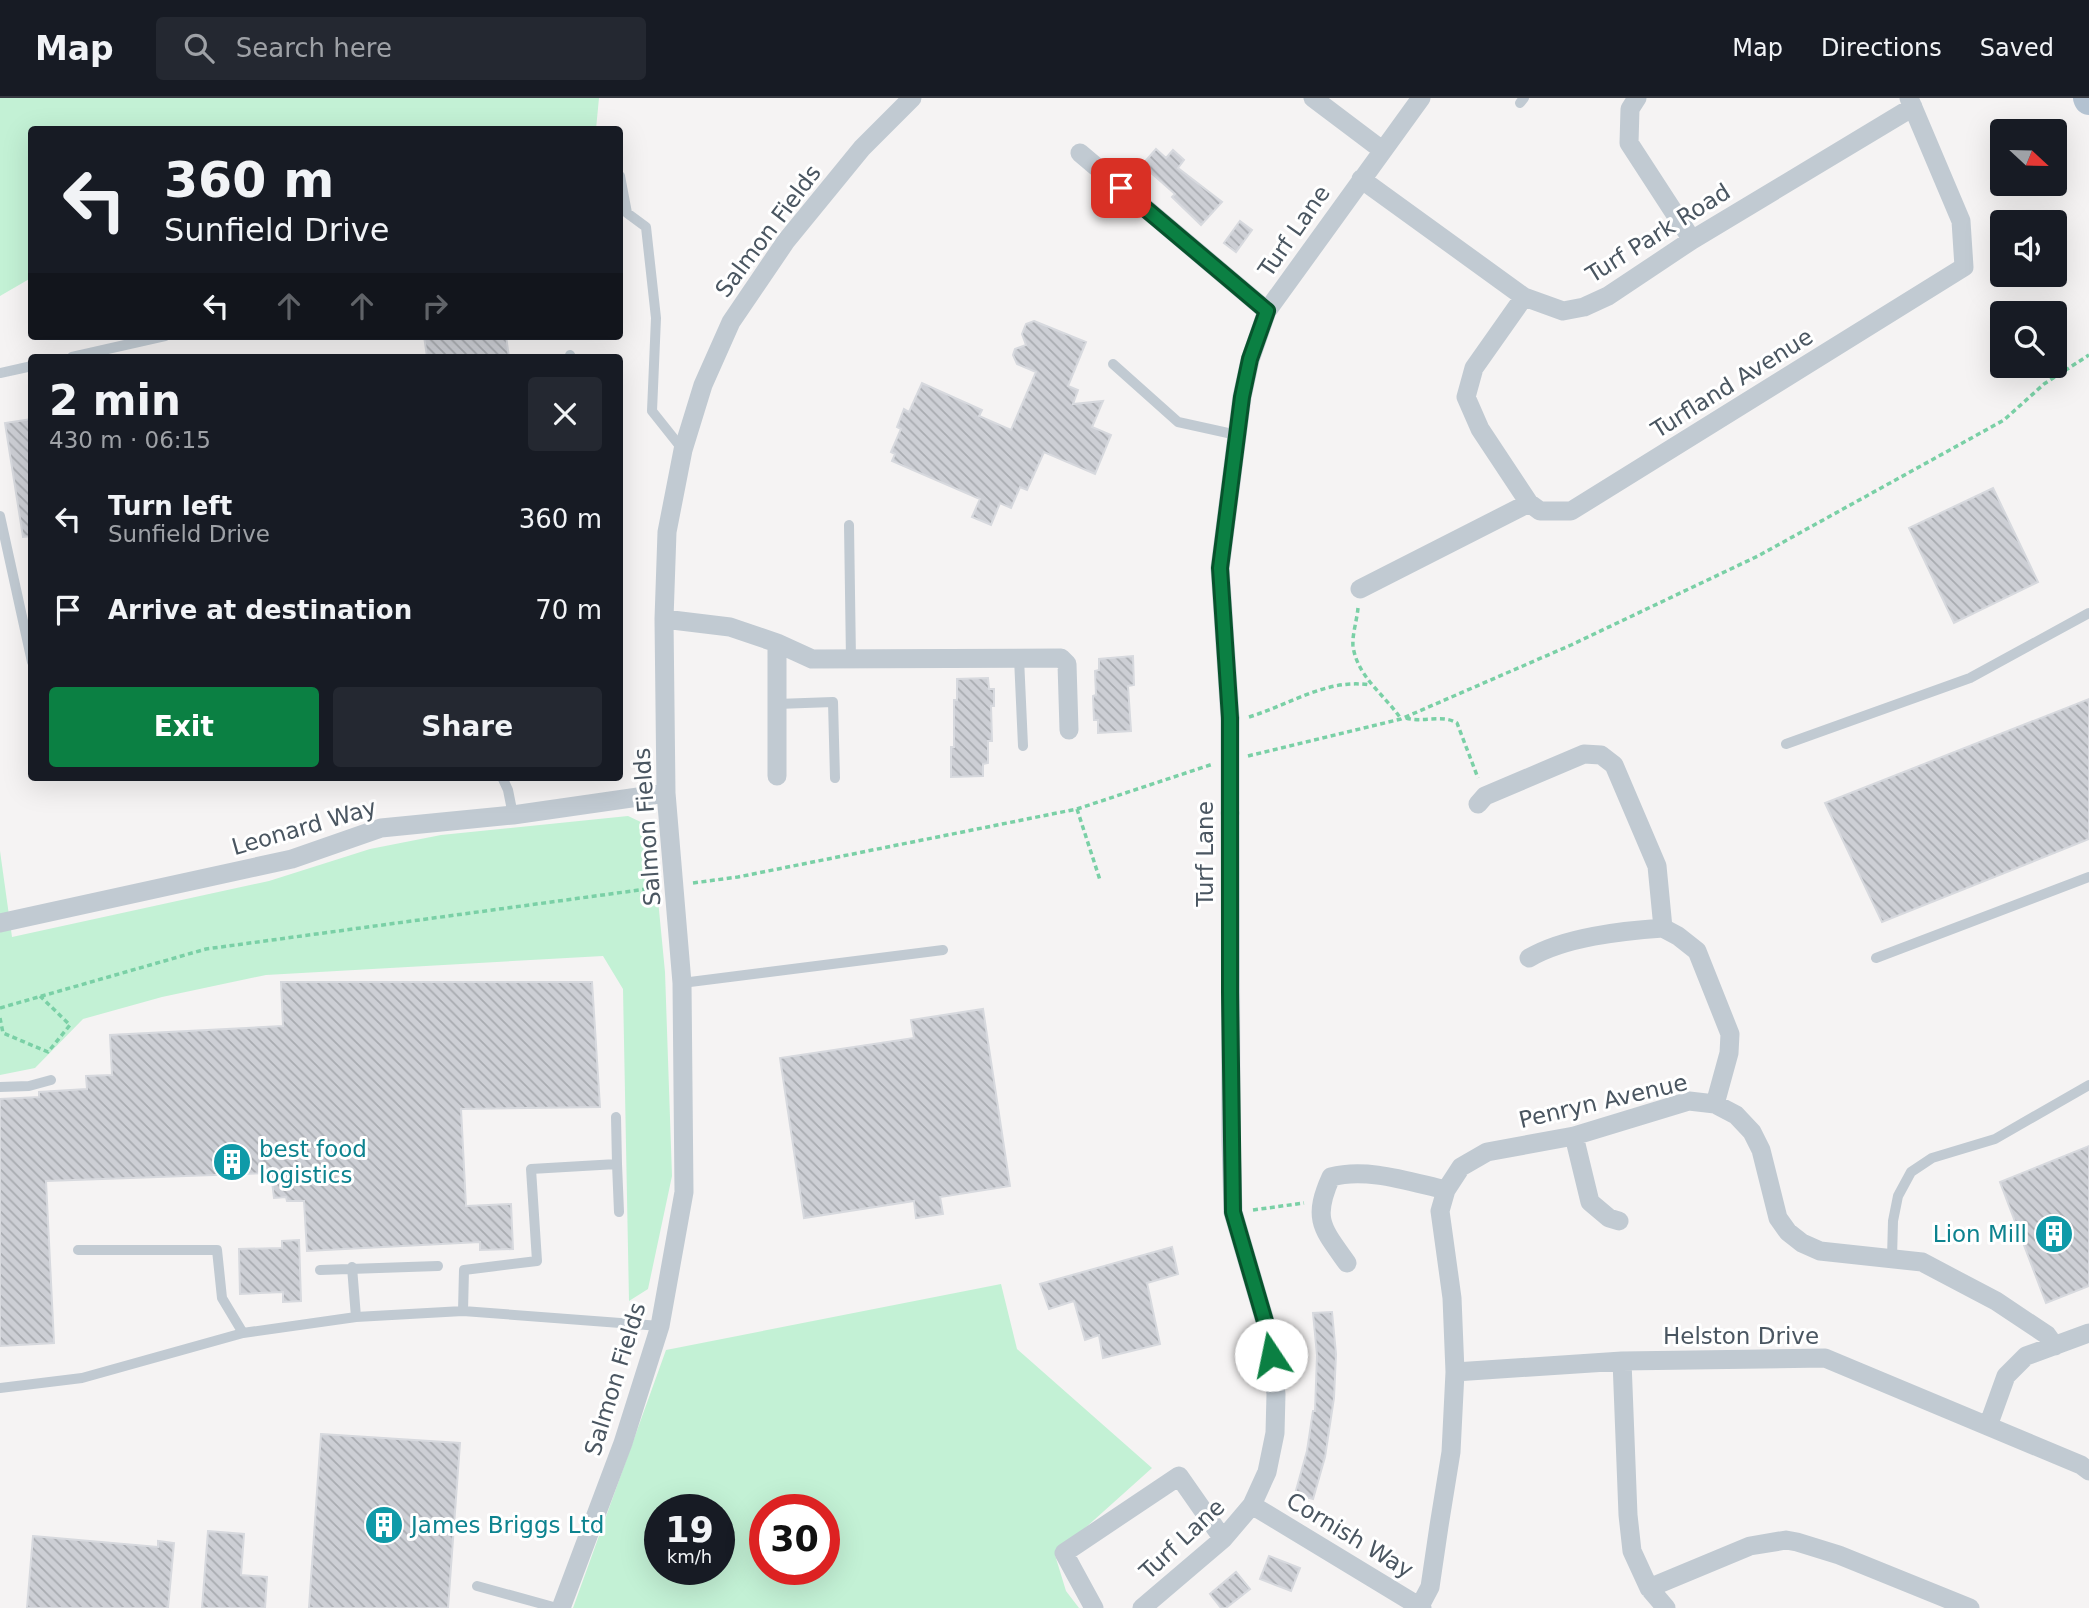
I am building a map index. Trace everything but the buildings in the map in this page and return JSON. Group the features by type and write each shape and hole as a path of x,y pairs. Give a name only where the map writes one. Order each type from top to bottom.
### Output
{"street":[{"name":"Salmon Fields","path":"559,1608 623,1443 660,1326 684,1192 682,984 667,793 664,619 667,532 684,450 703,385 731,322 786,241 862,148 912,98"},
{"path":"1313,98 1382,150"},
{"name":"Turf Lane","path":"1142,1608 1223,1539 1252,1505 1267,1472 1275,1433 1276,1394 1269,1335 1233,1212 1231,1141 1230,718 1220,568 1250,359 1267,311 1421,98"},
{"path":"1637,98 1630,109 1629,144 1692,240"},
{"name":"Turf Park Road","path":"1360,179 1524,297 1563,311 1584,307 1608,296 1692,240 1911,103"},
{"name":"Turfland Avenue","path":"1529,503 1540,512 1571,511 1964,267 1961,221 1911,103"},
{"path":"1080,153 1267,311"},
{"path":"1360,589 1529,503 1480,429 1466,397 1474,368 1524,297"},
{"path":"664,619 730,627 777,643 812,659 1061,657 1068,664 1069,730"},
{"path":"777,643 777,776"},
{"path":"1482,800 1584,754 1601,755 1609,760 1614,765 1657,866 1663,928"},
{"name":"Leonard Way","path":"0,923 292,859 381,828 513,815 667,793"},
{"path":"1529,958 1547,948 1633,930 1663,928 1678,936 1697,951 1731,1034 1729,1053 1715,1104"},
{"name":"Penryn Avenue","path":"1446,1190 1461,1167 1487,1152 1574,1136 1689,1101 1715,1104 1736,1115 1752,1132 1760,1150 1778,1218 1788,1232 1802,1243 1820,1251 1922,1262 1996,1301 2047,1335 2055,1346"},
{"path":"1574,1136 1590,1202 1609,1218 1619,1221"},
{"path":"1347,1264 1322,1228 1320,1201 1331,1177 1346,1173 1380,1176 1446,1190 1440,1211 1452,1298 1455,1372 1451,1452 1430,1587 1421,1607"},
{"path":"1987,1426 2006,1376 2026,1356 2089,1333"},
{"name":"Helston Drive","path":"1455,1372 1622,1362 1825,1358 2081,1465 2089,1471"},
{"path":"1622,1362 1632,1552 1649,1588 1666,1608"},
{"path":"1094,1608 1064,1553 1179,1476 1223,1539"},
{"name":"Cornish Way","path":"1252,1505 1421,1607"},
{"path":"1649,1588 1750,1546 1786,1541 1839,1555 1970,1608"}],"lane":[{"path":"623,214 646,227 656,318 652,411 684,450"},
{"path":"85,354 146,340"},
{"path":"1113,364 1178,422 1237,435"},
{"path":"0,373 28,367"},
{"path":"0,516 28,644"},
{"path":"849,525 852,660"},
{"path":"1786,744 1970,678 2089,613"},
{"path":"1019,658 1023,746"},
{"path":"777,705 834,702 835,778"},
{"path":"504,781 513,815"},
{"path":"508,790 510,781"},
{"path":"1876,958 2089,877"},
{"path":"682,984 943,950"},
{"path":"0,1087 29,1086 51,1080"},
{"path":"1892,1258 1893,1221 1898,1196 1912,1172 1932,1158 1995,1139 2089,1085"},
{"path":"616,1117 619,1212"},
{"path":"463,1311 464,1270 537,1261 531,1169 617,1164"},
{"path":"78,1250 217,1250 222,1298 243,1333"},
{"path":"320,1270 438,1266"},
{"path":"352,1267 356,1317"},
{"path":"0,1388 82,1378 243,1333 356,1317 463,1311 660,1326"},
{"path":"477,1586 559,1608"}],"path":[{"path":"1246,757 1403,718 1571,645 1758,556 2004,420 2045,384 2089,355"},
{"path":"1360,589 1353,646 1370,685 1391,703 1403,718 1415,721 1451,719 1457,723 1482,800"},
{"path":"1251,717 1334,685 1352,682 1370,685"},
{"path":"0,1008 206,949 738,877 1077,809 1220,763"},
{"path":"1077,809 1100,880"},
{"path":"0,1018 3,1033 48,1052 71,1025 40,996"},
{"path":"1233,1212 1320,1201"}],"green space":[{"path":"0,98 599,98 596,126 28,126 28,280 0,296"},
{"path":"628,816 645,824 653,848 665,972 672,1176 648,1289 629,1301 623,989 603,956 266,975 162,997 83,1019 35,1068 0,1075 0,851 12,937 269,881 370,849 441,835"},
{"path":"1001,1284 1017,1349 1152,1468 1055,1555 1066,1591 1079,1608 573,1608 666,1350"}],"place":[{"name":"best food logistics","path":"232,1162"},
{"name":"Lion Mill","path":"2054,1234"},
{"name":"James Briggs Ltd","path":"384,1525"}],"route":[{"path":"1121,188 1267,311 1250,359 1242,397 1220,568 1230,718 1233,1212 1269,1335 1271,1355"}]}
